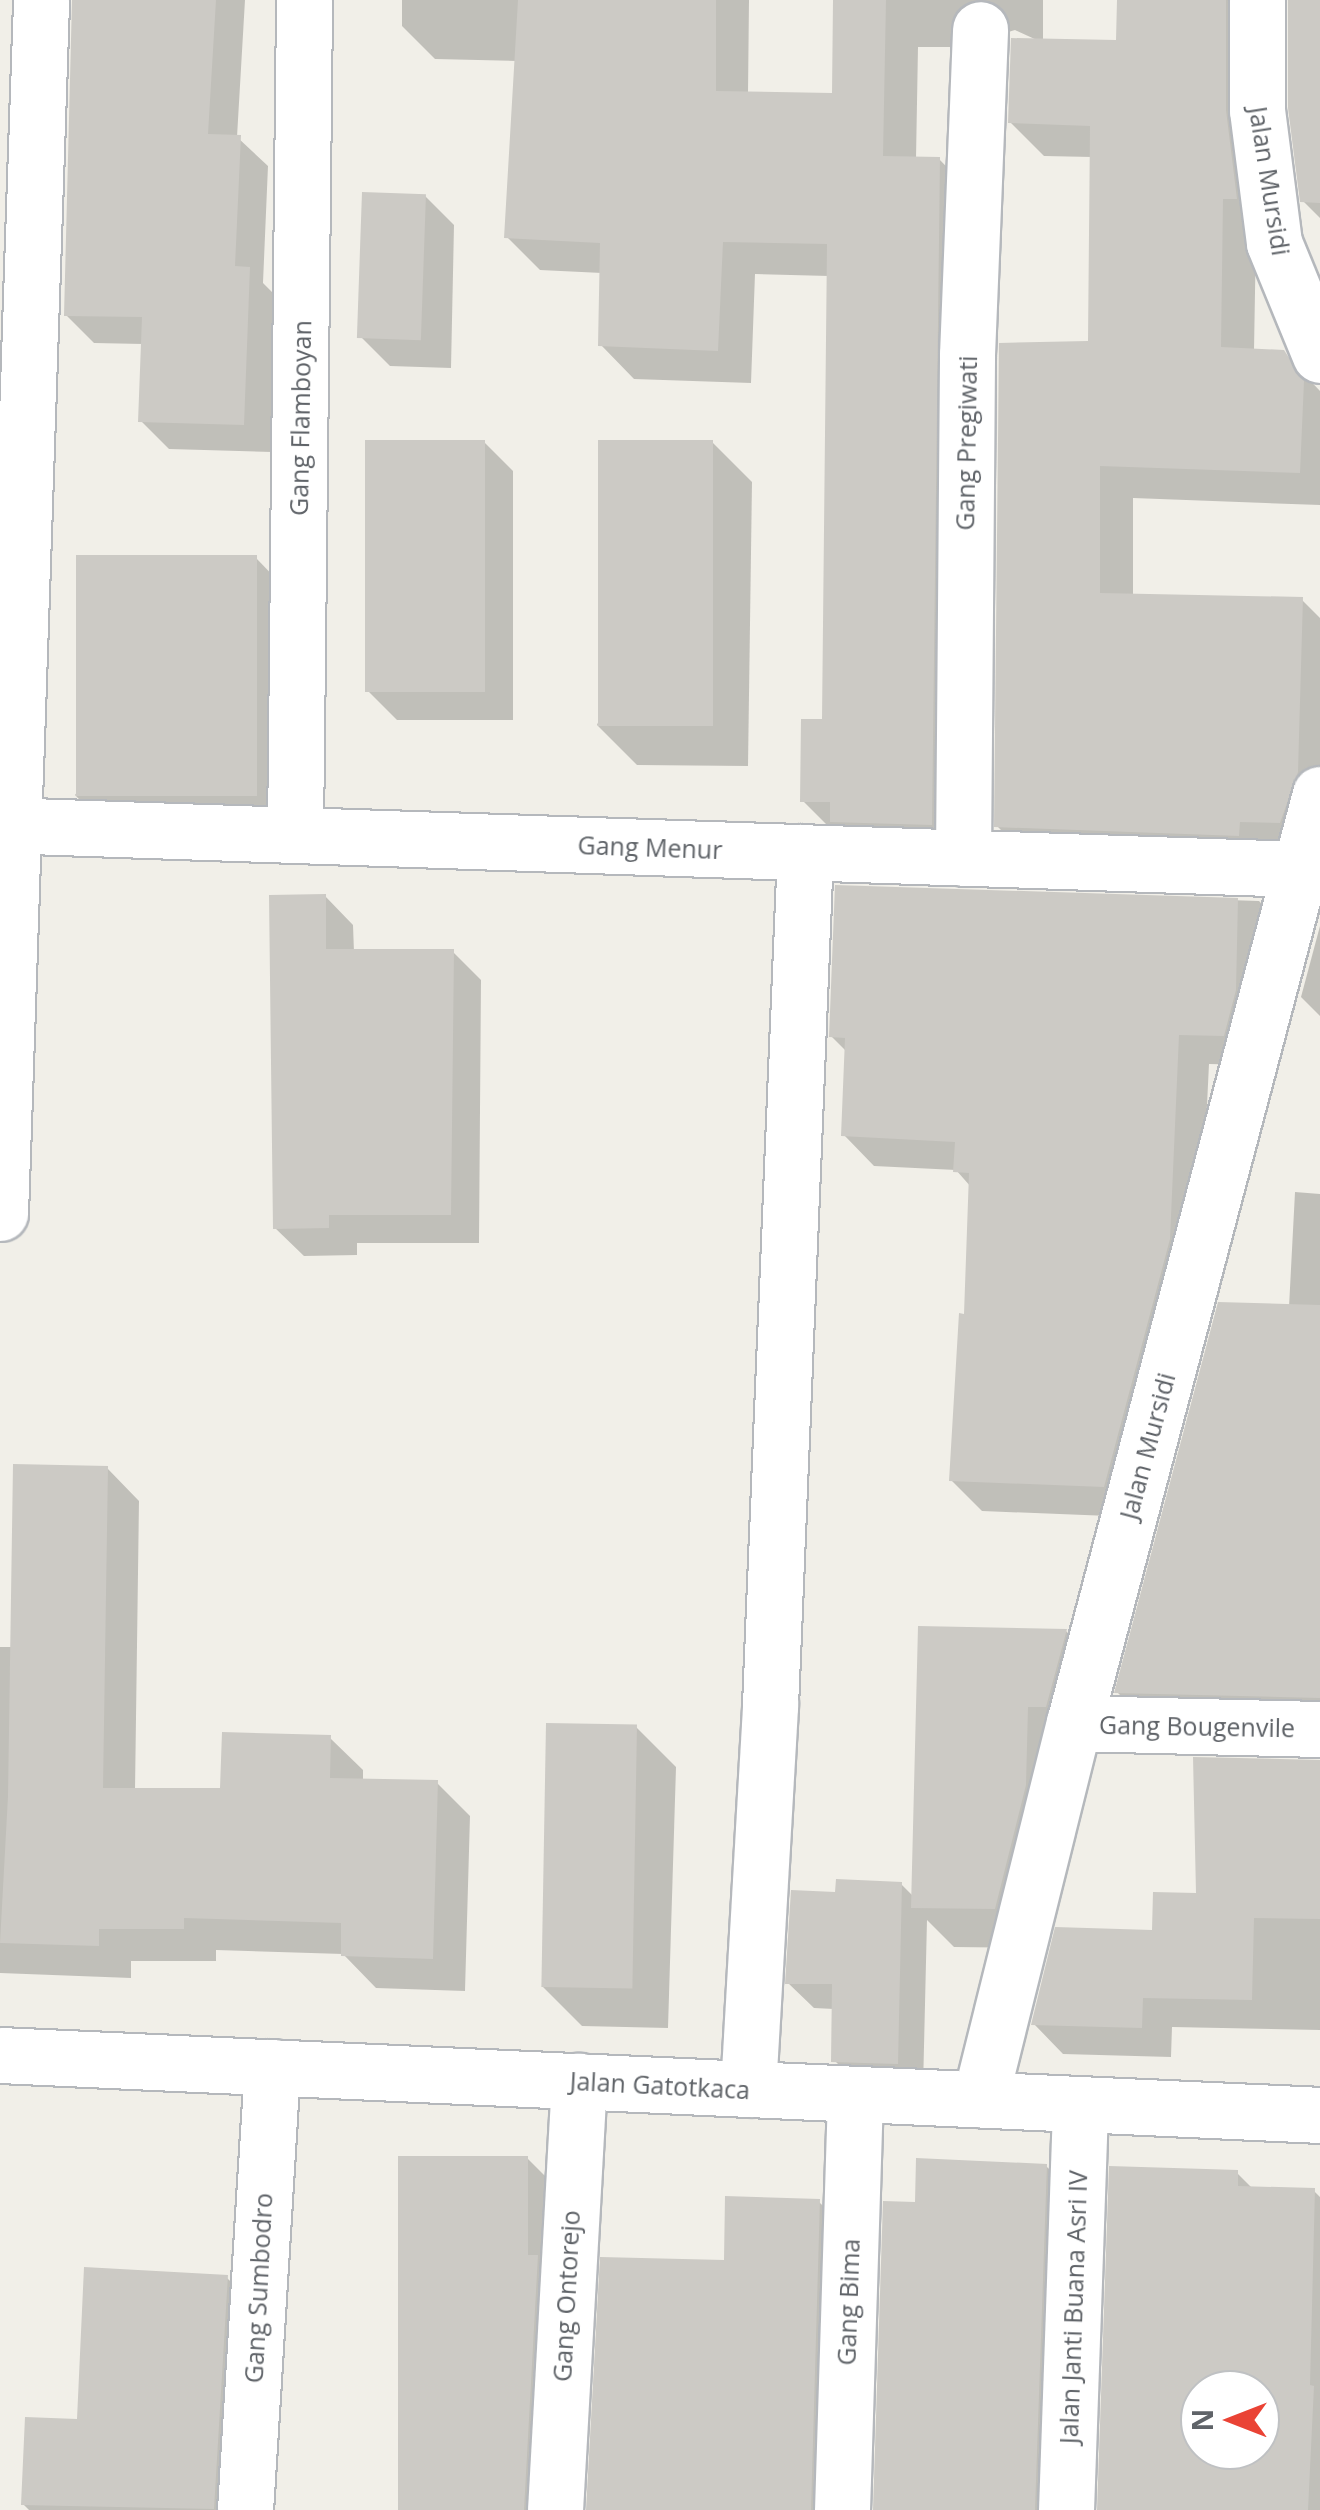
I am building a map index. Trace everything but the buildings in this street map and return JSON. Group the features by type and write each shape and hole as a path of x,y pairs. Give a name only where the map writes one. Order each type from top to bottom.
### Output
{"street":[{"path":"0,1213 8,825 42,0"},
{"name":"Gang Flamboyan","path":"295,835 304,0"},
{"name":"Jalan Mursidi","path":"1258,0 1258,110 1274,244 1320,355"},
{"name":"Gang Pregiwati","path":"964,858 967,355 980,29"},
{"name":"Jalan Mursidi","path":"980,2099 1074,1723 1320,794"},
{"name":"Gang Menur","path":"8,825 1299,869"},
{"path":"748,2089 770,1705 805,852"},
{"name":"Gang Bougenvile","path":"1074,1723 1320,1729"},
{"name":"Jalan Gatotkaca","path":"0,2055 1320,2115"},
{"name":"Gang Sumbodro","path":"245,2510 272,2066"},
{"name":"Gang Ontorejo","path":"554,2510 579,2081"},
{"name":"Gang Bima","path":"842,2510 855,2094"},
{"name":"Jalan Janti Buana Asri IV","path":"1066,2510 1080,2104"}]}
